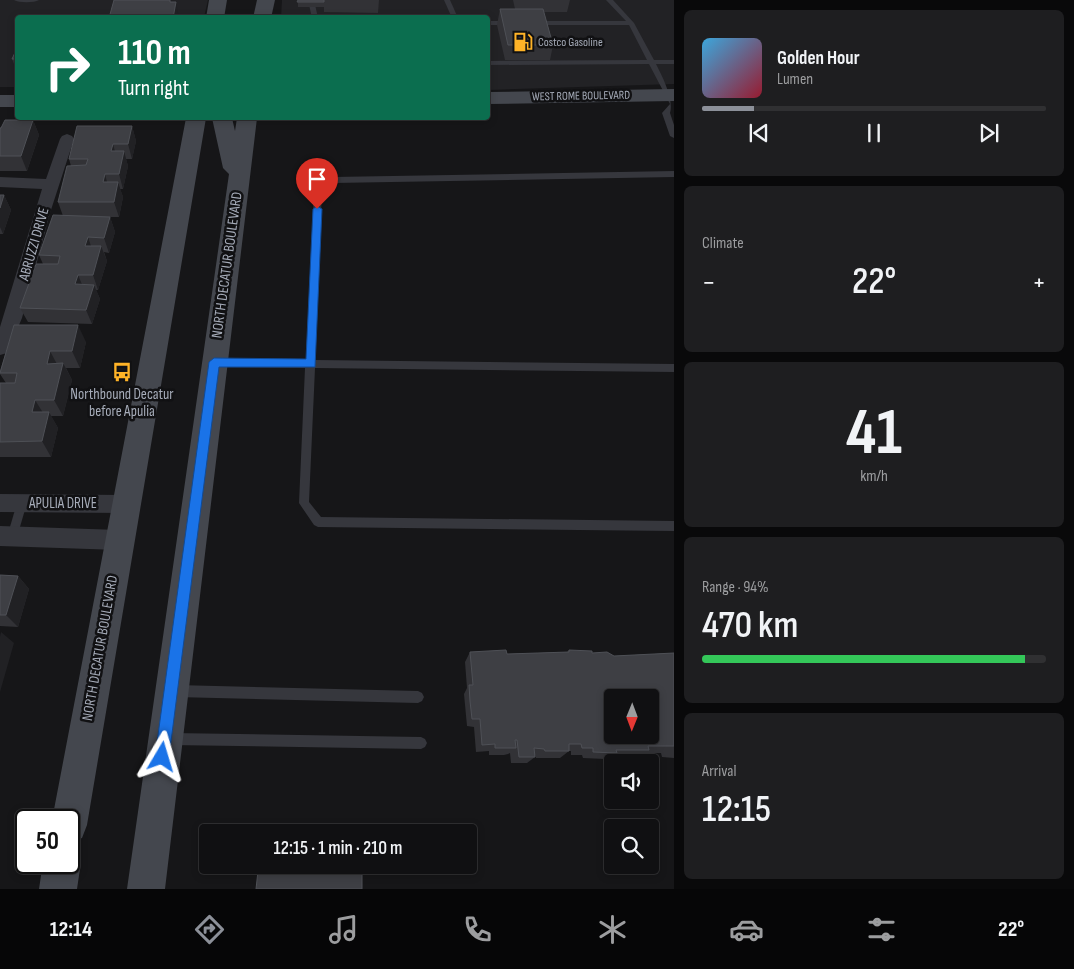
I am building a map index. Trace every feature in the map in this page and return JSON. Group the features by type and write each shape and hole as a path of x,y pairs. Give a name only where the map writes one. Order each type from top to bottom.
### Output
{"main road":[{"path":"216,15 218,0"},
{"path":"263,15 266,0"},
{"name":"WEST ROME BOULEVARD","path":"490,98 672,100"},
{"path":"0,100 15,101"},
{"name":"NORTH DECATUR BOULEVARD","path":"72,809 125,504 196,120"},
{"path":"222,120 238,184"},
{"name":"NORTH DECATUR BOULEVARD","path":"146,889 164,739 247,120"},
{"path":"58,889 60,874"}],"street":[{"name":"ABRUZZI DRIVE","path":"0,348 13,318 30,256 67,139"},
{"path":"0,182 52,184"},
{"name":"APULIA DRIVE","path":"0,503 125,504"},
{"path":"6,537 119,540"}],"lane":[{"path":"17,0 36,0"},
{"path":"311,0 314,15"},
{"path":"447,0 454,15"},
{"path":"609,0 631,23 672,100 666,113 674,136"},
{"path":"490,22 521,23"},
{"path":"530,23 631,23"},
{"path":"490,63 674,62"},
{"path":"674,174 333,180 322,183 318,190 304,502 318,522 674,526"},
{"path":"214,362 674,368"},
{"path":"6,537 22,503"},
{"path":"171,690 418,697"},
{"path":"164,739 421,743"}],"shaded area":[{"path":"0,0 208,0 204,15 15,15 15,87 0,87"},
{"path":"282,0 674,0 674,84 490,90 490,15 281,15"}],"building":[{"path":"114,0 170,0 170,2 176,2 174,15 110,15"},
{"path":"298,0 324,0 324,2 297,2"},
{"path":"500,9 543,9 553,45 508,45"},
{"path":"5,120 33,120 21,156 0,156 0,128"},
{"path":"77,126 132,126 128,144 113,144 111,151 124,151 119,174 105,174 103,182 118,182 114,202 58,202 67,166 86,165 88,159 69,159"},
{"path":"0,195 4,195 0,208"},
{"path":"53,215 110,217 104,238 88,237 85,246 101,246 93,275 78,275 75,284 94,285 86,310 20,308 36,264 58,264 60,256 39,255"},
{"path":"14,325 78,325 72,351 50,351 47,364 63,363 54,400 35,400 32,412 49,412 42,441 0,442 0,383 15,383 17,373 0,373"},
{"path":"0,575 18,576 6,615 0,615"},
{"path":"506,650 507,654 569,652 569,650 592,651 592,653 607,652 614,656 674,653 674,746 648,746 649,750 616,750 617,753 593,752 593,748 582,748 581,744 569,744 569,751 545,751 544,749 534,748 535,757 519,757 517,740 515,740 516,748 495,748 495,744 482,745 480,719 472,719 469,685 473,685 470,652"},
{"path":"258,874 362,874 362,889 256,889"}],"place":[{"name":"Costco Gasoline","path":"523,42"},
{"name":"Northbound Decatur before Apulia","path":"122,372"}],"route":[{"path":"162,757 214,362 311,364 317,209"}]}
